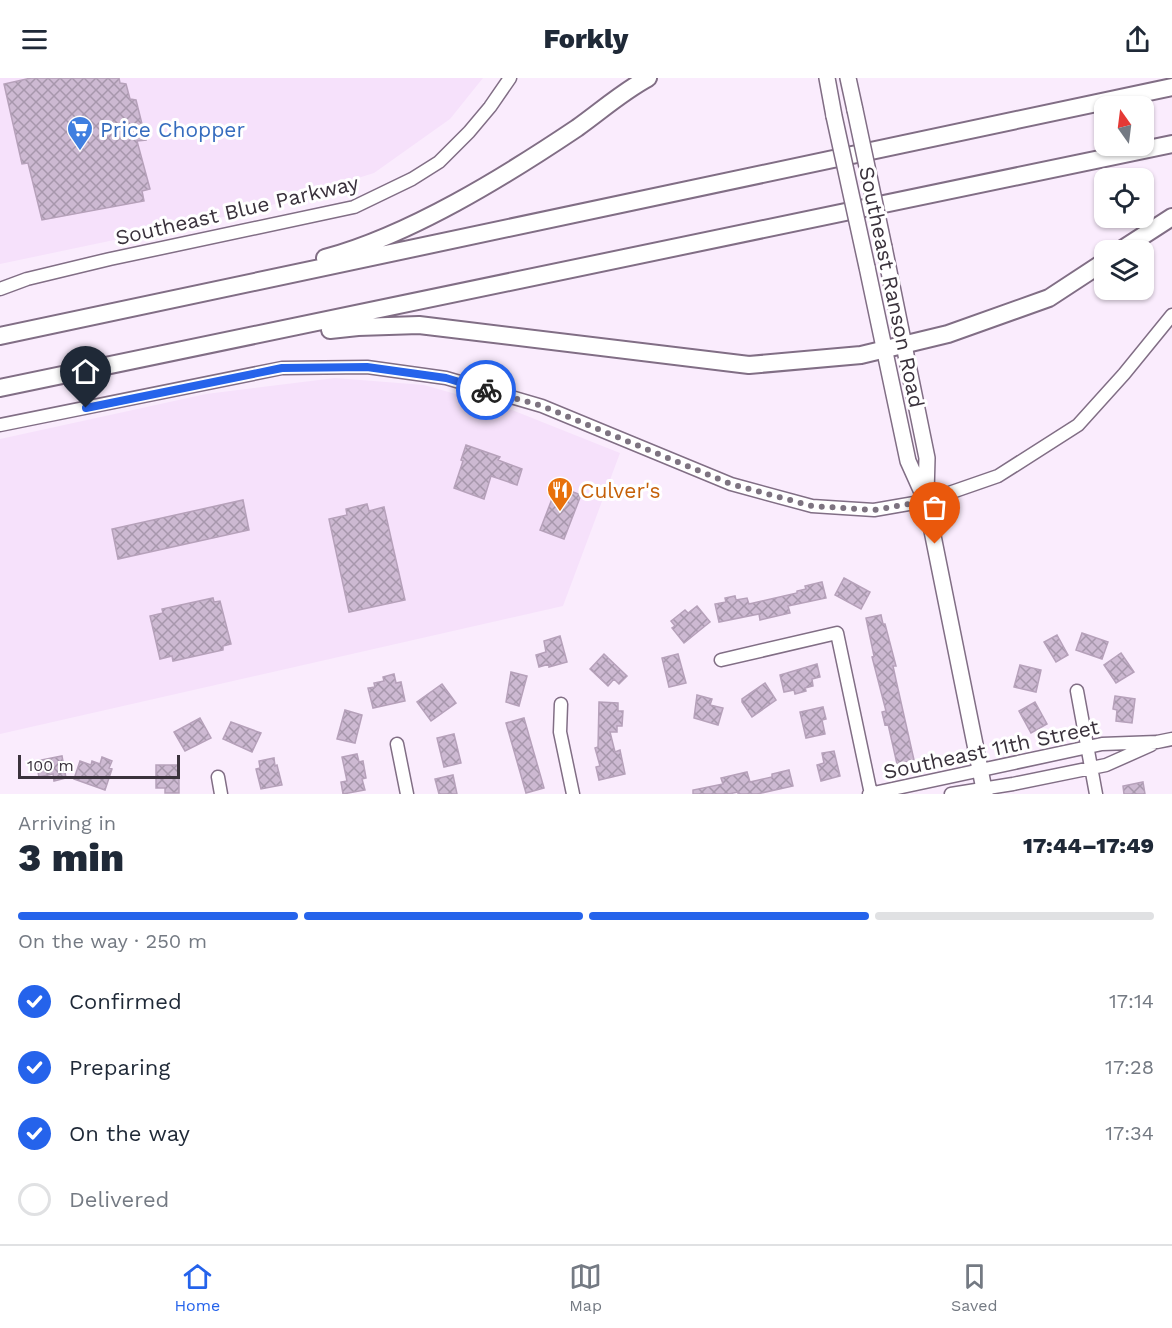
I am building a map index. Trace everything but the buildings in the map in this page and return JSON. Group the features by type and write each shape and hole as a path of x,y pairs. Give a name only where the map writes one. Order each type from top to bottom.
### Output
{"highway":[{"path":"263,281 275,270 338,254 413,224 516,167 578,127 629,88 648,78"},
{"path":"0,336 1172,87"},
{"path":"0,388 1172,144"},
{"path":"1136,240 1172,217"},
{"path":"130,362 140,366 323,331 358,327 419,325 749,365 861,355 948,334 1049,298 1094,269"}],"main road":[{"name":"Southeast Ranson Road","path":"826,78 908,461 926,501 985,791"},
{"name":"Southeast Ranson Road","path":"848,78 927,458 926,501"}],"street":[{"name":"Southeast Blue Parkway","path":"0,289 27,279 130,254 354,207 412,179 439,162 470,132 510,78"},
{"path":"0,425 282,368 367,367 446,378 542,406 731,484 812,506 874,510 926,501 998,476 1078,425 1125,374 1172,315"},
{"path":"721,660 837,633 871,794"},
{"path":"1077,691 1096,794"},
{"path":"561,704 560,732 573,794"},
{"name":"Southeast 11th Street","path":"871,794 1102,744 1172,740"},
{"name":"Southeast 11th Street","path":"951,794 985,791 1106,765 1157,742"},
{"path":"397,744 407,794"},
{"path":"218,777 221,794"}],"shaded area":[{"path":"0,78 483,78 450,119 374,173 252,211 0,264"},
{"path":"335,378 424,385 512,410 620,453 563,606 0,734 0,439 206,394"}],"way so far":[{"path":"486,390 542,406 731,484 812,506 874,510 926,501 935,544"}],"place":[{"name":"Price Chopper","path":"80,152"},
{"name":"Culver's","path":"560,513"}],"route":[{"path":"86,408 282,368 367,367 446,378 486,390"}]}
